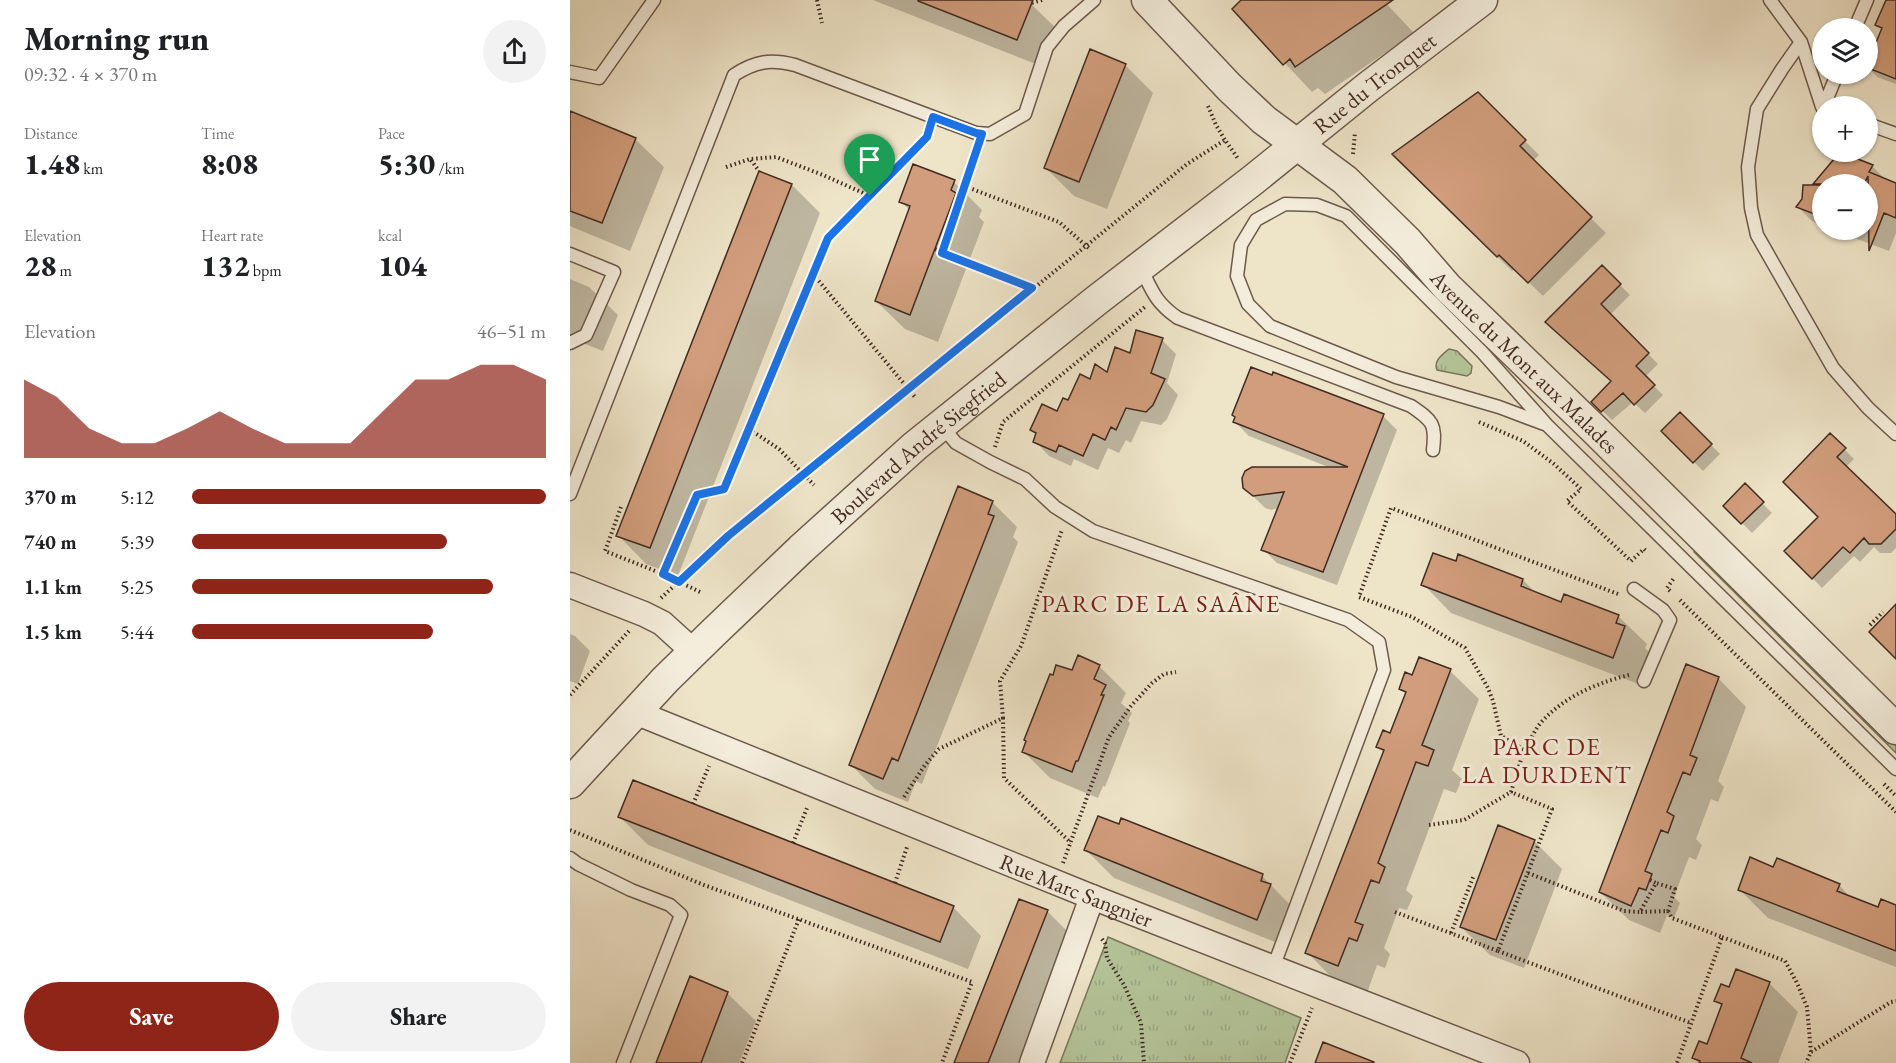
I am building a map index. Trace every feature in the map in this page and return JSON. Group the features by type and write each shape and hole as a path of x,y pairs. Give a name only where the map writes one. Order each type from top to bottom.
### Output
{"street":[{"name":"Avenue du Mont aux Malades","path":"1147,0 1263,120 1338,173 1408,242 1455,295 1896,729"},
{"name":"Rue du Tronquet","path":"1297,144 1482,0"},
{"name":"Boulevard André Siegfried","path":"570,783 694,652 852,502 915,446 1297,144"},
{"path":"570,585 662,623 694,652"},
{"name":"Rue Marc Sangnier","path":"635,712 1055,883 1088,907 1273,968 1517,1063"},
{"path":"1032,1063 1088,907"}],"lane":[{"path":"570,72 599,78 654,0"},
{"path":"570,494 734,75 749,66 774,60 976,133 990,134 1025,114 1047,47 1064,26 1094,0"},
{"path":"1770,0 1801,42 1819,96"},
{"path":"1860,18 1867,0"},
{"path":"1801,42 1757,110 1748,167 1750,208 1757,235 1833,368 1868,408 1896,434"},
{"path":"1878,128 1896,134"},
{"path":"1547,425 1499,407 1396,377 1270,326 1248,304 1237,276 1240,246 1256,220 1285,204 1317,205 1346,216 1482,352 1547,425 1896,769"},
{"path":"570,254 614,272 586,335 570,343"},
{"path":"1140,266 1163,308 1178,318 1411,406 1427,417 1435,431 1433,450"},
{"path":"942,426 956,443 1025,479 1055,507 1093,531 1348,620 1379,642 1384,670 1273,968"},
{"path":"1639,592 1663,610 1670,620 1645,677"},
{"path":"570,858 632,890 670,904 681,915 623,1063"}],"path":[{"path":"817,0 822,22"},
{"path":"1032,3 1042,0"},
{"path":"1207,102 1216,125 1239,160"},
{"path":"663,574 697,495 724,489 828,238 927,137 933,117"},
{"path":"942,253 982,134"},
{"path":"570,695 644,614 728,536 1032,288 1188,164 1225,140"},
{"path":"726,167 750,159 776,157 870,196"},
{"path":"750,159 759,171"},
{"path":"964,186 1059,222 1091,250"},
{"path":"935,249 1032,288"},
{"path":"813,274 915,397"},
{"path":"990,462 1003,422 1156,298"},
{"path":"749,429 778,449 814,485"},
{"path":"1554,464 1581,489 1567,501 1631,561 1644,549 1652,556"},
{"path":"621,507 605,552 663,574 700,592"},
{"path":"1524,750 1501,736 1488,688 1465,648 1412,617 1359,597 1391,508 1628,598 1639,592"},
{"path":"1067,515 1021,646 1000,681 1004,778 1071,843"},
{"path":"1667,571 1674,578 1667,588 1673,593"},
{"path":"1678,598 1896,812"},
{"path":"1870,625 1883,612"},
{"path":"1055,883 1109,737 1131,706 1152,683 1164,674 1176,672"},
{"path":"1429,825 1464,820 1511,792 1524,750 1538,726 1554,710 1578,693 1606,681 1632,674 1645,677"},
{"path":"895,883 906,794 925,765 939,749 1003,718"},
{"path":"693,804 717,745"},
{"path":"793,843 816,786"},
{"path":"1498,951 1552,809 1511,792"},
{"path":"570,830 704,885 972,982 942,1063"},
{"path":"1528,873 1624,911 1668,911"},
{"path":"1451,933 1473,875"},
{"path":"1650,880 1675,889 1668,911 1672,918 1785,962 1807,1006 1811,1052 1806,1063"},
{"path":"1640,912 1656,883"},
{"path":"1088,907 1105,943 1107,957 1124,985 1141,1023 1144,1063"},
{"path":"1395,912 1691,1023"},
{"path":"742,1063 799,919"},
{"path":"1677,1063 1722,937"},
{"path":"1290,1063 1322,987"},
{"path":"1811,1052 1896,1001"}],"green space":[{"path":"1449,349 1457,351 1472,366 1471,373 1467,376 1437,370 1437,361"},
{"path":"1697,548 1896,744 1896,753 1694,552"},
{"path":"1108,937 1301,1018 1285,1063 1060,1063"}],"building":[{"path":"918,0 1033,0 1017,40"},
{"path":"1241,0 1393,0 1295,67 1290,59 1283,65 1232,9"},
{"path":"1886,0 1896,0 1896,79 1878,72 1878,38 1882,28 1878,26 1878,18"},
{"path":"1090,49 1126,64 1079,182 1044,168"},
{"path":"1478,92 1526,140 1520,146 1592,217 1528,283 1499,255 1497,257 1392,154"},
{"path":"570,111 636,138 602,223 570,211"},
{"path":"1832,162 1865,162 1873,165 1869,172 1874,174 1821,174"},
{"path":"913,164 955,180 951,190 956,193 910,315 875,301 910,206 899,202"},
{"path":"759,171 792,184 650,548 616,536"},
{"path":"1878,176 1896,183 1896,218 1884,213 1878,228"},
{"path":"1803,185 1812,185 1812,213 1796,207 1802,199"},
{"path":"1869,240 1873,240 1869,251"},
{"path":"1602,265 1621,284 1601,304 1649,353 1636,366 1655,385 1634,405 1623,393 1601,412 1591,402 1611,381 1545,322"},
{"path":"1136,330 1163,338 1151,373 1165,379 1153,405 1146,412 1126,408 1116,430 1111,427 1105,440 1093,434 1083,456 1059,445 1056,452 1033,442 1036,433 1030,430 1042,404 1057,411 1063,398 1068,400 1080,374 1090,379 1095,364 1107,372 1115,347 1130,353"},
{"path":"1251,367 1272,375 1273,372 1384,414 1323,572 1261,550 1284,492 1253,496 1243,488 1242,478 1245,471 1252,467 1348,467 1233,422 1235,417 1232,415"},
{"path":"1680,412 1712,444 1693,463 1661,431"},
{"path":"1830,433 1846,448 1837,457 1896,514 1896,529 1881,544 1869,544 1864,538 1850,553 1843,547 1812,579 1784,551 1818,517 1783,482"},
{"path":"1745,483 1764,502 1741,524 1723,506"},
{"path":"958,486 993,501 988,514 994,516 898,761 892,758 883,779 849,765"},
{"path":"1433,553 1456,561 1458,554 1523,579 1521,586 1561,602 1564,594 1619,615 1616,623 1625,626 1613,658 1421,585"},
{"path":"1896,604 1896,659 1869,632"},
{"path":"1078,655 1100,665 1094,679 1106,685 1072,772 1022,752 1026,741 1024,740 1050,674 1053,675 1056,665 1072,670"},
{"path":"1419,657 1451,669 1422,745 1434,750 1428,766 1416,762 1378,863 1385,867 1379,883 1371,880 1355,922 1363,925 1357,941 1349,938 1338,966 1305,953 1384,750 1376,747 1383,730 1390,733 1406,692 1399,689 1405,672 1412,675"},
{"path":"1686,664 1719,677 1690,755 1697,758 1690,775 1683,772 1667,812 1674,816 1668,833 1661,830 1645,871 1652,874 1646,890 1639,888 1631,906 1599,892"},
{"path":"633,780 954,906 940,942 618,817"},
{"path":"1098,816 1119,824 1121,818 1263,874 1261,881 1271,884 1257,920 1084,850"},
{"path":"1498,825 1535,840 1496,940 1460,927"},
{"path":"1750,857 1773,867 1777,858 1840,884 1837,891 1878,907 1881,899 1896,905 1896,951 1738,890"},
{"path":"1019,899 1048,910 988,1063 954,1063"},
{"path":"1736,969 1770,982 1741,1058 1752,1063 1699,1063 1700,1061 1692,1058 1699,1041 1707,1044 1722,1004 1714,1001 1721,984 1729,987"},
{"path":"690,976 728,992 701,1063 656,1063"},
{"path":"1323,1042 1374,1062 1374,1063 1315,1063"}],"district":[{"name":"PARC DE LA SAÂNE","path":"1161,603"},
{"name":"PARC DE LA DURDENT","path":"1547,760"}],"route":[{"path":"933,117 982,134 942,253 1032,288 728,536 679,582 663,574 697,495 724,489 828,238 870,196 927,137 933,117"}]}
